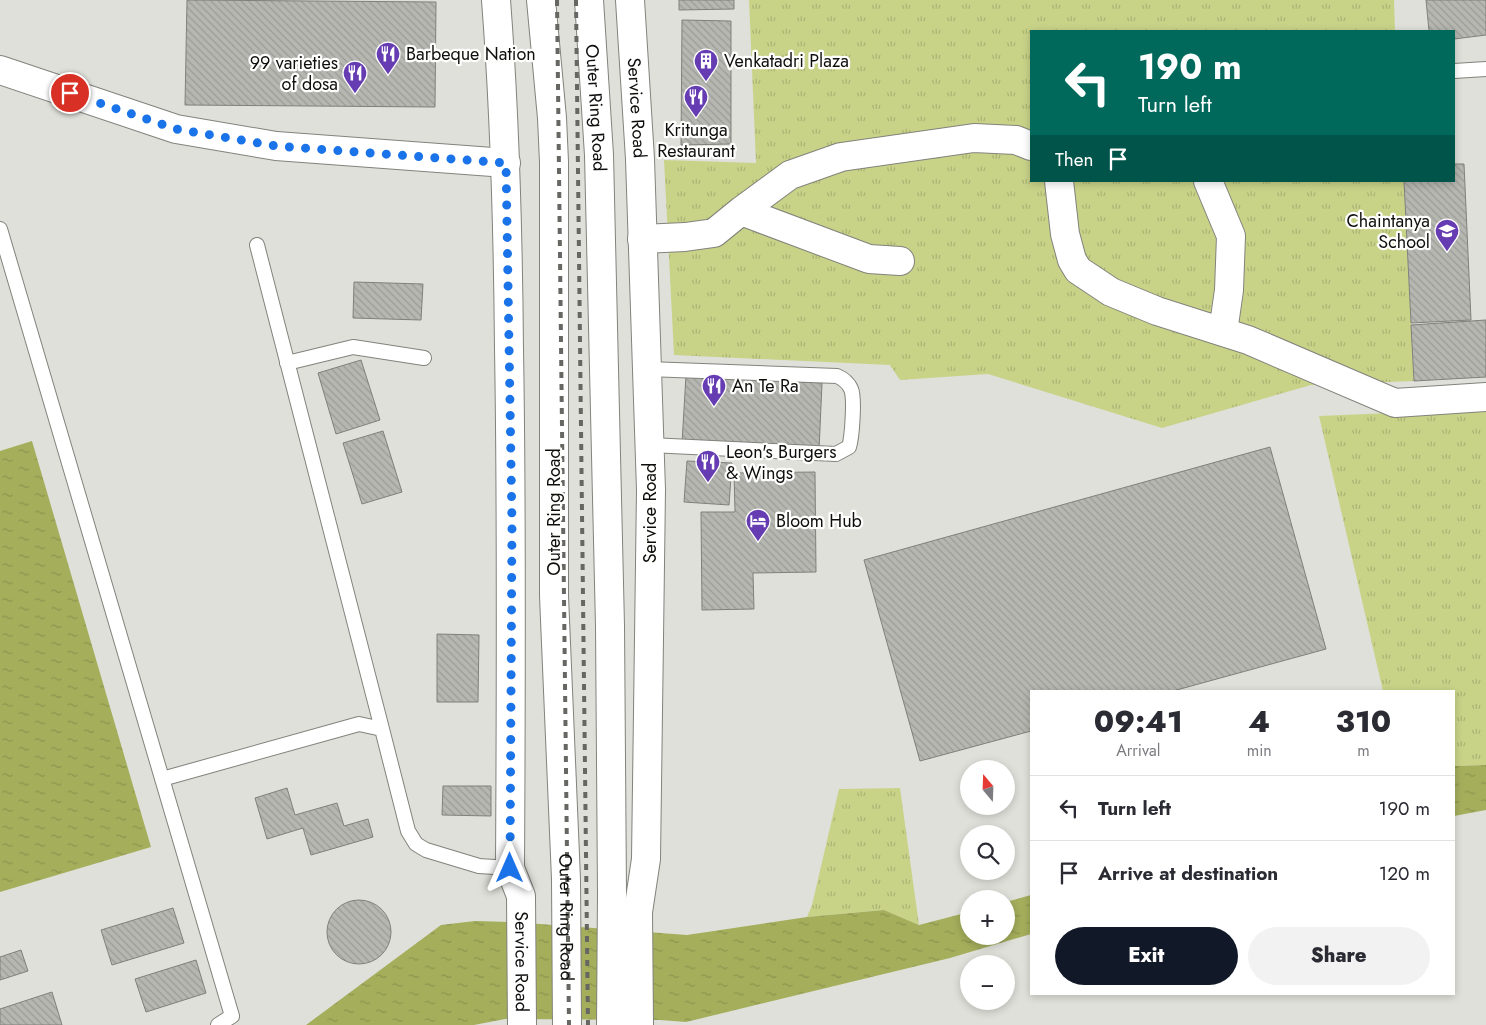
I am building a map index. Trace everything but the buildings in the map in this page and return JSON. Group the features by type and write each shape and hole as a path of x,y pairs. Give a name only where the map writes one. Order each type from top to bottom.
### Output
{"main road":[{"name":"Service Road","path":"496,0 506,163 512,523 510,868 522,896 522,1025"},
{"name":"Outer Ring Road","path":"541,0 552,118 554,162 554,596 566,879 567,1025"},
{"name":"Outer Ring Road","path":"589,0 599,156 610,626 625,912 611,1025"},
{"name":"Service Road","path":"630,0 640,159 651,490 646,859 625,912 639,1025"},
{"path":"0,70 176,129 276,146 506,163"},
{"path":"642,239 685,237 714,233 790,175 841,157 974,138 1016,140 1030,146"},
{"path":"1059,182 1065,234 1072,260 1078,270 1111,292 1157,311 1248,340 1395,403 1486,397"},
{"path":"1208,182 1231,236 1229,290 1223,332"},
{"path":"741,211 869,259 900,261"}],"lane":[{"path":"1455,71 1486,68"},
{"path":"0,229 232,1016 218,1025"},
{"path":"257,245 408,831 416,844 426,850 479,866 510,868"},
{"path":"288,363 352,347 424,358"},
{"path":"647,369 837,376 844,379 853,391 852,439 849,447 836,454 650,445"},
{"path":"162,779 360,724 382,729"}],"green space":[{"path":"749,0 1394,0 1395,30 1030,30 1030,182 1404,182 1414,381 1311,385 1162,428 988,374 900,380 890,365 674,355 664,160 756,163"},
{"path":"1486,409 1486,765 1455,766 1455,690 1383,690 1319,416"},
{"path":"900,788 919,925 884,910 807,917 812,905 839,789"}],"water":[{"path":"32,441 151,847 0,892 0,451"},
{"path":"1486,765 1486,810 1455,816 1455,766"},
{"path":"1030,895 1030,934 1015,939 1015,899"},
{"path":"884,910 919,925 960,914 960,945 994,945 950,958 686,1022 660,1020 505,1019 474,1025 306,1025 441,925 475,921 513,922 687,935 807,917"}],"railway":[{"path":"557,0 569,1025"},
{"path":"576,0 588,1025"}],"place":[{"name":"Barbeque Nation","path":"388,75"},
{"name":"Venkatadri Plaza","path":"706,82"},
{"name":"99 varieties of dosa","path":"355,94"},
{"name":"Kritunga Restaurant","path":"696,118"},
{"name":"Chaintanya School","path":"1447,252"},
{"name":"An Te Ra","path":"714,407"},
{"name":"Leon's Burgers & Wings","path":"708,483"},
{"name":"Bloom Hub","path":"758,542"}],"route":[{"path":"70,93 176,129 276,146 506,163 512,523 510,868"}]}
